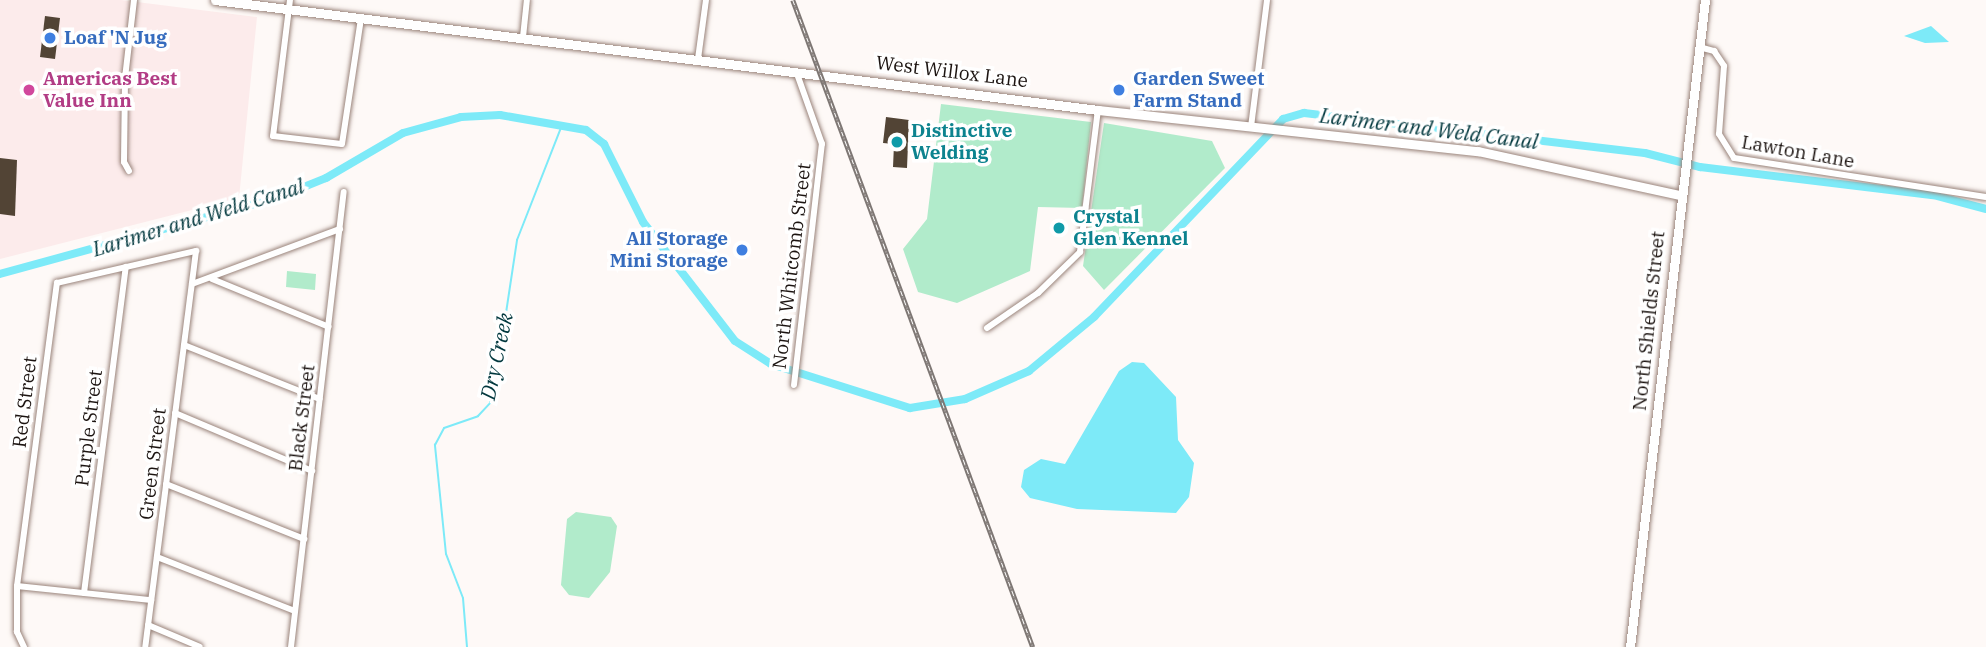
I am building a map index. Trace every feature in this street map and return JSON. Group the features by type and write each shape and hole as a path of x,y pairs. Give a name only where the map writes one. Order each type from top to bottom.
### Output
{"main road":[{"name":"West Willox Lane","path":"215,0 289,5 361,18 1098,110 1478,151 1681,195"},
{"name":"North Shields Street","path":"1630,647 1705,0"}],"street":[{"path":"129,171 124,162 125,78 134,0"},
{"path":"523,37 527,0"},
{"path":"698,59 706,0"},
{"path":"1251,127 1267,0"},
{"path":"289,5 273,136 342,144 361,18"},
{"name":"Lawton Lane","path":"1699,47 1714,51 1724,66 1719,134 1734,158 1986,197"},
{"name":"North Whitcomb Street","path":"794,385 822,144 796,71"},
{"path":"986,328 1038,293 1080,252 1098,110"},
{"name":"Black Street","path":"291,647 344,192"},
{"path":"191,284 212,279 340,229"},
{"name":"Green Street","path":"126,267 196,251 145,647"},
{"name":"Red Street","path":"24,647 18,632 17,586 57,284 126,267"},
{"name":"Purple Street","path":"84,593 126,267"},
{"path":"212,279 329,327"},
{"path":"184,345 320,400"},
{"path":"175,413 312,471"},
{"path":"166,484 304,540"},
{"path":"157,557 296,611"},
{"path":"17,586 151,600"},
{"path":"148,625 200,647"}],"shaded area":[{"path":"0,0 121,0 257,17 239,198 0,259"}],"green space":[{"path":"941,104 1091,122 1082,208 1038,207 1030,271 957,303 918,292 903,249 927,219"},
{"path":"1104,123 1212,141 1225,168 1104,290 1083,266"},
{"path":"287,271 316,274 315,290 286,287"},
{"path":"576,512 611,517 617,526 610,572 589,598 569,595 561,585 567,519"}],"water":[{"path":"1931,26 1949,42 1925,43 1904,36"},
{"path":"1132,362 1144,363 1176,397 1178,440 1194,463 1189,497 1176,513 1077,509 1030,498 1021,487 1024,470 1041,459 1065,464 1119,371"}],"building":[{"name":"Loaf 'N Jug","path":"45,16 60,18 55,59 40,57"},
{"name":"Distinctive Welding","path":"886,117 909,120 907,168 893,167 894,144 883,143"},
{"path":"0,158 17,160 15,216 0,214"}],"waterway":[{"name":"Larimer and Weld Canal","path":"0,274 279,197 326,178 403,133 461,117 500,115 586,130 604,144 643,222 735,341 771,364 910,408 965,399 1029,371 1094,317 1283,119 1304,113 1645,153 1700,167 1933,195 1986,209"},
{"name":"Dry Creek","path":"467,647 463,598 446,554 435,445 444,428 478,416 490,403 491,359 506,313 517,240 562,125"}],"railway":[{"path":"793,0 1033,647"}],"place":[{"name":"Loaf 'N Jug","path":"50,38"},
{"name":"Americas Best Value Inn","path":"29,90"},
{"name":"Garden Sweet Farm Stand","path":"1119,90"},
{"name":"Distinctive Welding","path":"897,142"},
{"name":"Crystal Glen Kennel","path":"1059,228"},
{"name":"All Storage Mini Storage","path":"742,250"}]}
